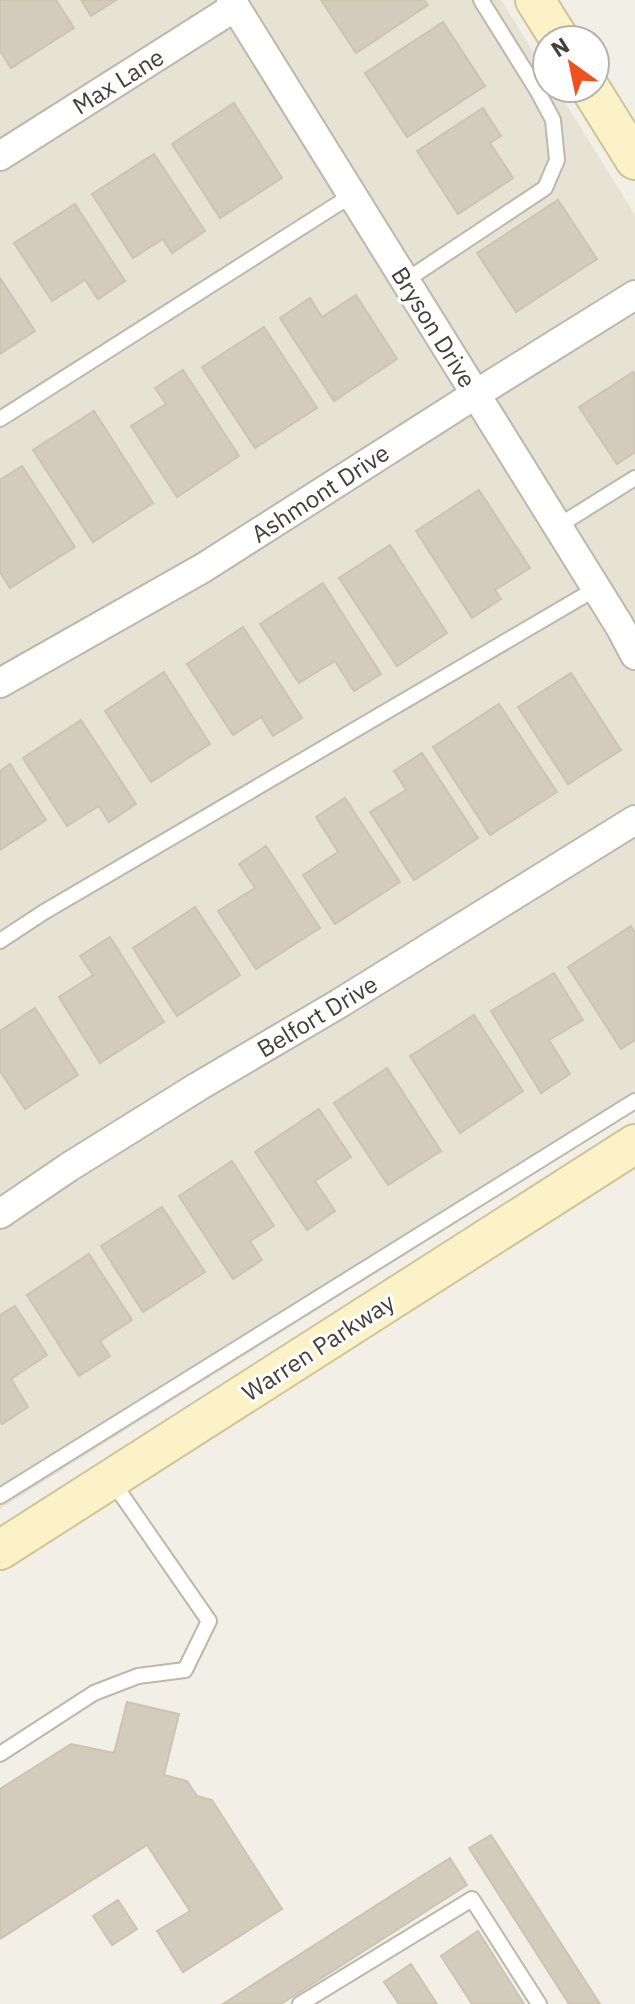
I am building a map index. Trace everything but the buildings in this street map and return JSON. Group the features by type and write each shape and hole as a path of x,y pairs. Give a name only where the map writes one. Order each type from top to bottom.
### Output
{"main road":[{"path":"535,0 550,24"},
{"path":"600,104 635,160"},
{"name":"Warren Parkway","path":"0,1550 635,1144"}],"street":[{"name":"Bryson Drive","path":"233,4 597,588 635,655"},
{"name":"Max Lane","path":"0,156 233,4"},
{"name":"Ashmont Drive","path":"0,683 203,568 635,295"},
{"name":"Belfort Drive","path":"0,1214 186,1094 353,995 635,820"}],"lane":[{"path":"405,281 545,188 557,160 553,120 481,0"},
{"path":"0,419 352,195"},
{"path":"558,526 635,478"},
{"path":"0,941 58,903 597,588"},
{"path":"0,1496 635,1101"},
{"path":"0,1754 94,1693 138,1676 185,1670 209,1621 111,1479"},
{"path":"300,2004 472,1899 539,2004"}],"shaded area":[{"path":"0,0 501,0 531,48 531,104 566,104 635,215 635,1111 0,1509"}]}
